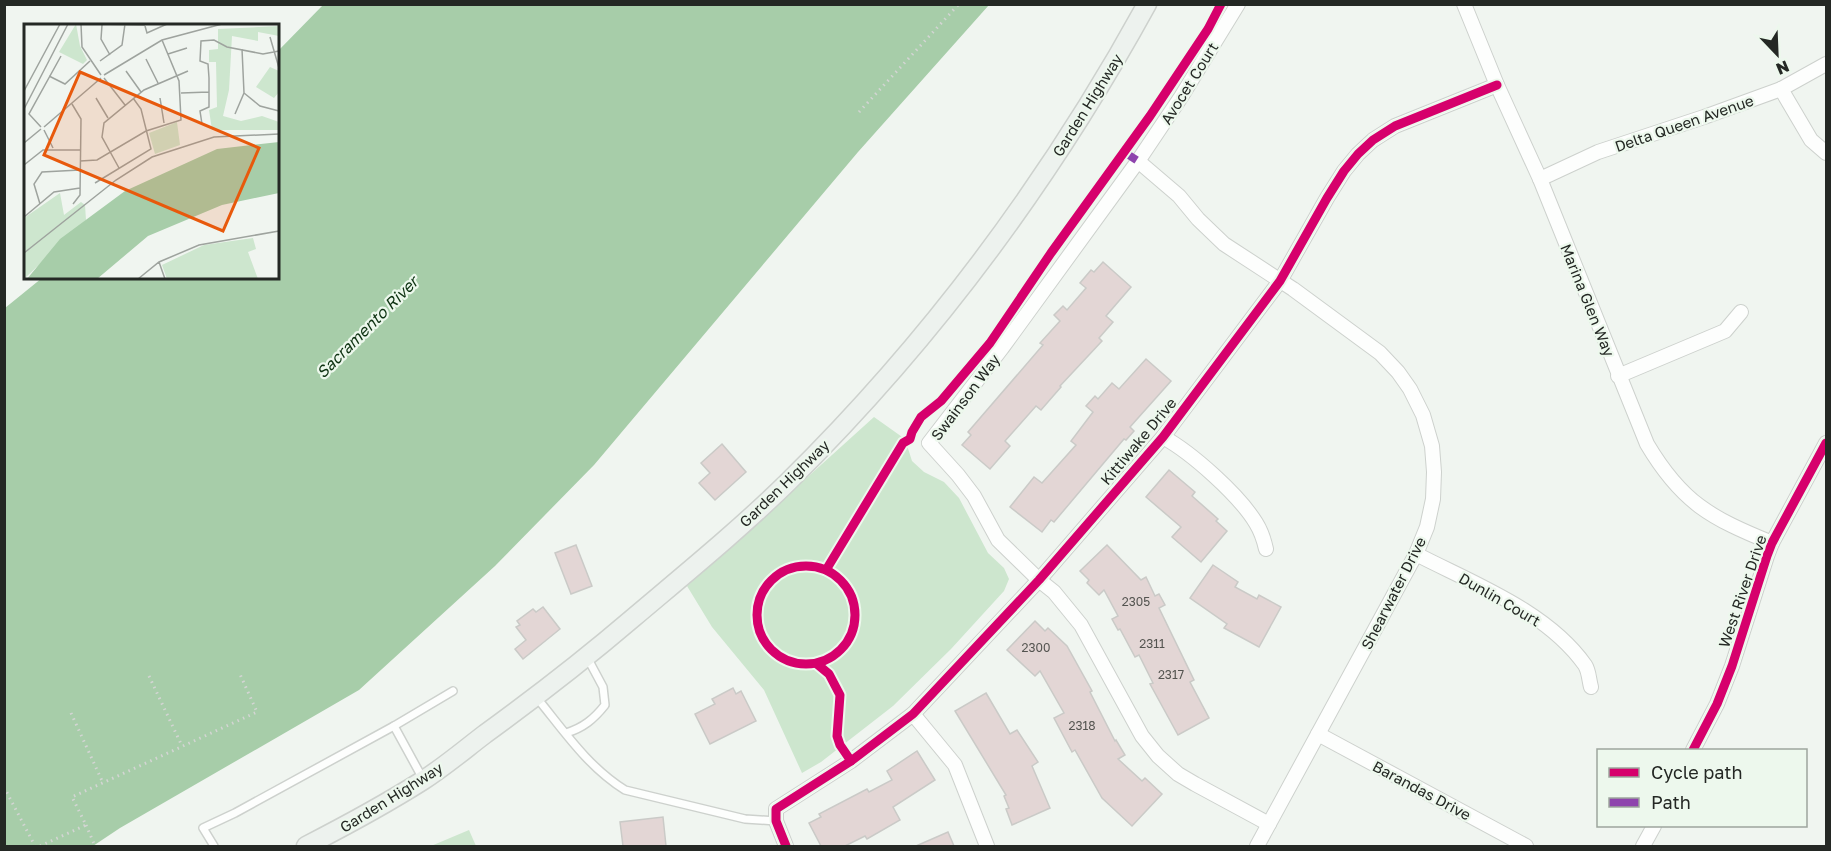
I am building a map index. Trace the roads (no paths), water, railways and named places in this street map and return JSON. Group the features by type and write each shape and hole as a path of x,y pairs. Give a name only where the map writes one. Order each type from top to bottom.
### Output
{"main road":[{"name":"Garden Highway","path":"306,846 423,780 536,697 721,543 786,483 888,377 988,253 1048,168 1091,101 1147,4"}],"street":[{"name":"Avocet Court","path":"1138,161 1181,97 1238,4"},
{"name":"Marina Glen Way","path":"1464,4 1497,85 1540,179 1647,444 1678,489 1694,503 1730,526 1772,543"},
{"name":"Delta Queen Avenue","path":"1540,179 1598,152 1781,89 1827,64"},
{"name":"Kittiwake Drive","path":"776,815 913,714 1039,580 1163,437 1280,281 1327,198 1358,154 1373,140 1395,126 1497,85"},
{"path":"1781,89 1811,140 1827,153"},
{"name":"Shearwater Drive","path":"1138,161 1179,196 1198,219 1224,244 1380,353 1410,389 1423,415 1432,446 1433,498 1429,518 1416,554 1257,846"},
{"name":"Swainson Way","path":"1138,161 1002,348 929,443 974,496 998,540 1054,592 1081,625 1142,736 1158,756 1178,774 1269,824"},
{"path":"1618,376 1725,331 1741,312"},
{"path":"1163,437 1179,446 1245,508 1257,523 1266,549"},
{"name":"West River Drive","path":"1694,749 1717,704 1732,666 1772,543 1827,443"},
{"name":"Dunlin Court","path":"1416,554 1521,608 1542,622 1560,637 1587,667 1591,687"},
{"path":"913,714 955,765 987,846"},
{"name":"Barandas Drive","path":"1318,734 1526,846"},
{"path":"776,815 786,846"},
{"path":"1643,846 1653,827"}],"lane":[{"path":"566,733 594,719 605,705 603,687 586,656"},
{"path":"214,846 203,828 235,813 394,726 453,691"},
{"path":"536,697 583,756 612,782 625,790 745,819 776,815"},
{"path":"394,726 423,780"}],"water":[{"name":"Sacramento River","path":"323,5 989,5 858,152 594,465 495,566 359,690 120,828 93,846 5,846 5,308 41,279 279,279 279,50"}]}
